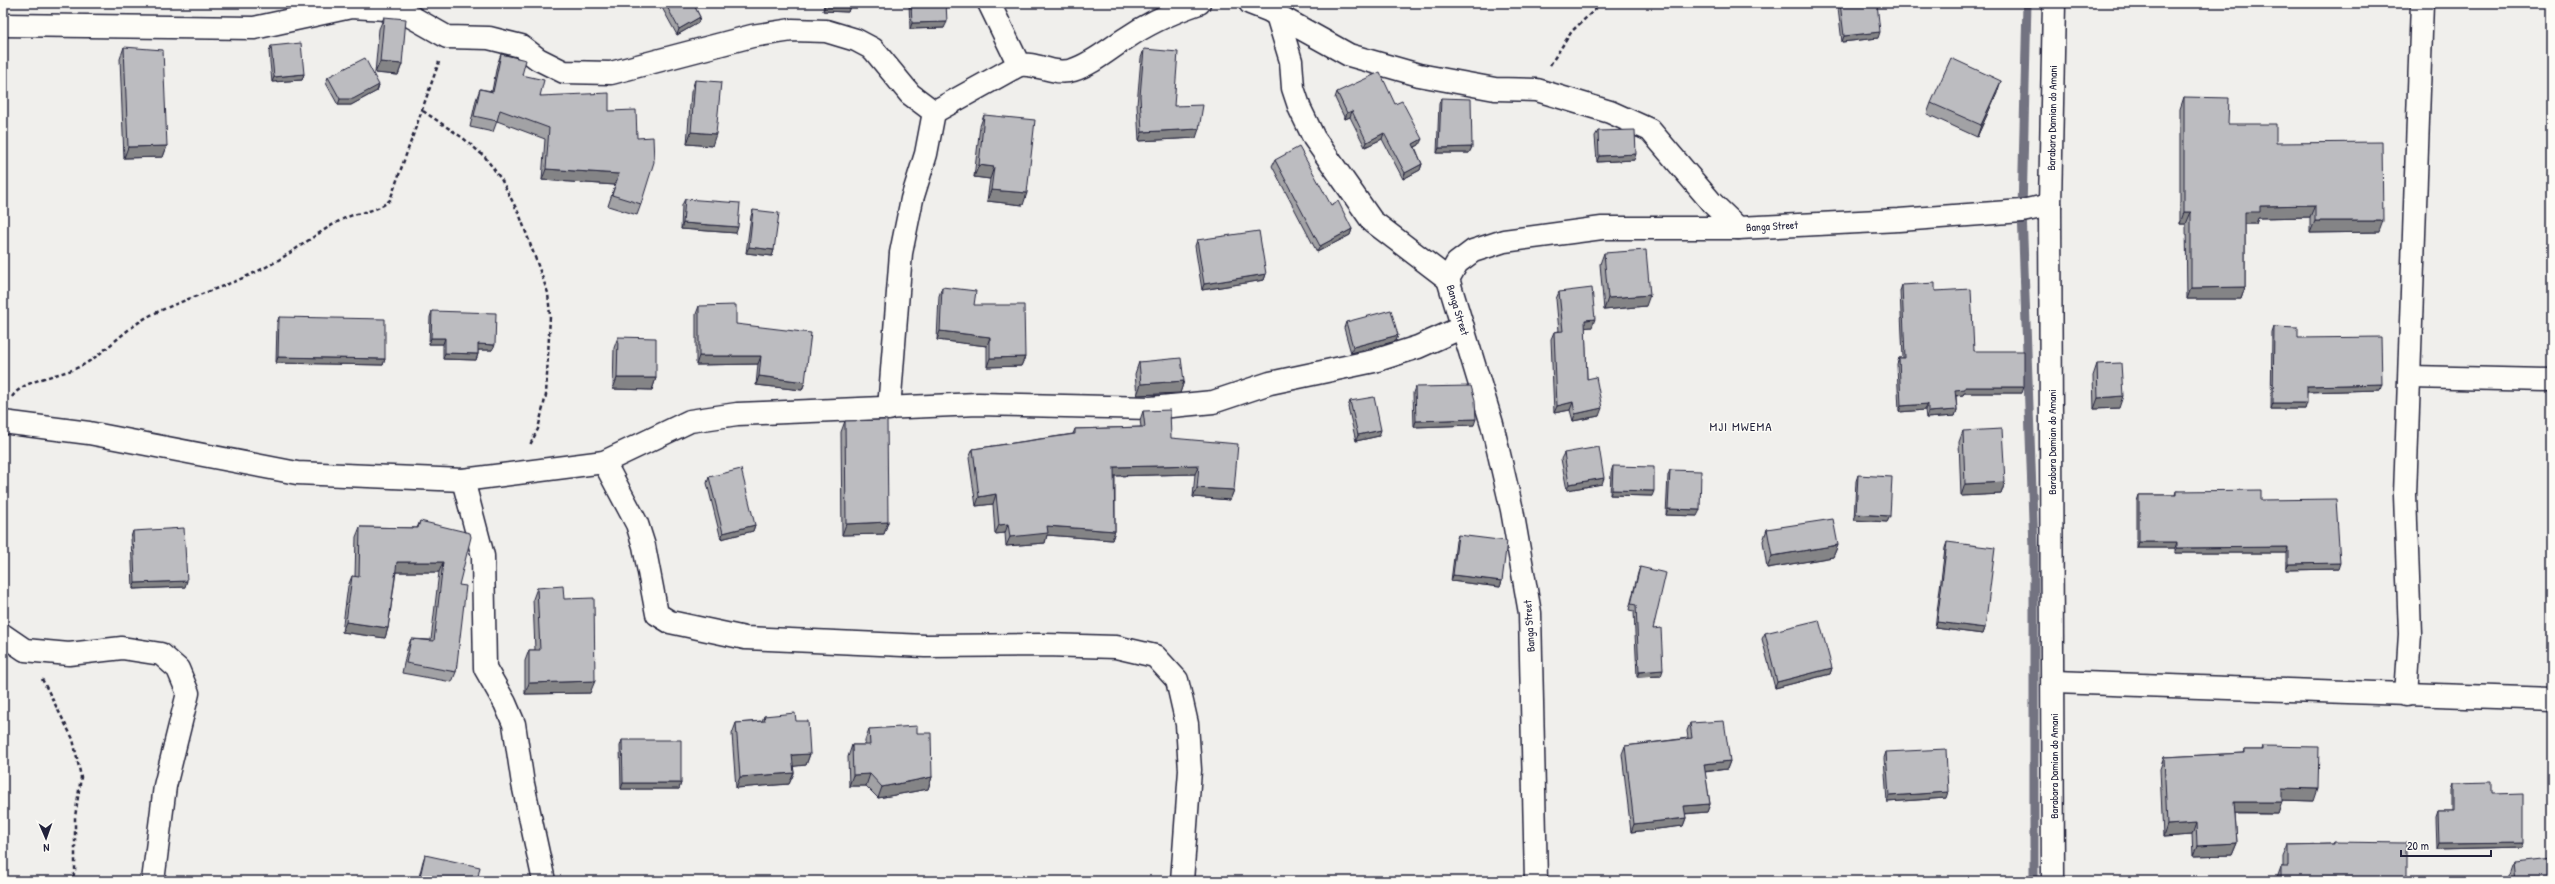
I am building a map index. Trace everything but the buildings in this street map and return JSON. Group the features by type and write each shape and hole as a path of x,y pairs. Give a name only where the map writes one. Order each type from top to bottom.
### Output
{"street":[{"path":"989,3 1019,65"},
{"path":"934,112 1019,65 1029,64 1049,70 1071,70 1091,62 1154,21 1199,3"},
{"path":"1250,3 1277,15 1349,55 1419,75 1495,89 1536,90 1610,112 1650,130 1712,203 1738,228"},
{"name":"Barabara Damian do Amani","path":"2054,3 2050,205 2054,881"},
{"path":"2406,695 2410,634 2405,495 2422,3"},
{"path":"3,25 254,28 351,7 387,9 410,16 447,37 489,38 521,46 538,59 564,72 611,73 752,36 792,30 826,31 856,40 873,50 910,94 934,112"},
{"path":"1277,15 1291,61 1293,88 1300,109 1314,138 1372,220 1448,279"},
{"path":"889,409 901,253 912,199 926,154 934,112"},
{"name":"Banga Street","path":"1536,881 1530,613 1512,510 1492,424 1448,279 1457,263 1473,251 1504,241 1602,228 1738,228 1899,220 2022,211 2050,205"},
{"path":"3,422 89,433 297,474 463,480 515,475 604,462 690,421 737,414 889,409 978,404 1150,408 1213,402 1270,383 1374,361 1418,347 1463,327"},
{"path":"2410,377 2552,380"},
{"path":"604,462 637,524 644,546 657,614 670,622 745,638 925,646 1045,645 1116,647 1155,656 1177,680 1187,724 1190,770 1182,881"},
{"path":"463,480 483,556 485,668 505,702 514,724 523,784 544,881"},
{"path":"3,635 25,650 69,654 122,648 160,654 178,669 188,693 165,786 153,881"},
{"path":"2054,682 2552,699"}],"path":[{"path":"1536,90 1572,31 1602,3"},
{"path":"11,399 15,393 40,380 83,365 147,317 200,292 238,280 267,267 345,218 381,208 390,200 423,111 447,37"},
{"path":"423,111 463,138 485,157 501,179 520,216 548,293 550,316 546,395 538,429 515,475"},
{"path":"25,650 60,710 73,738 81,777 74,817 75,870 72,881"}],"waterway":[{"path":"2027,3 2022,211 2034,548 2034,881"}],"district":[{"name":"MJI MWEMA","path":"1741,426"}]}
